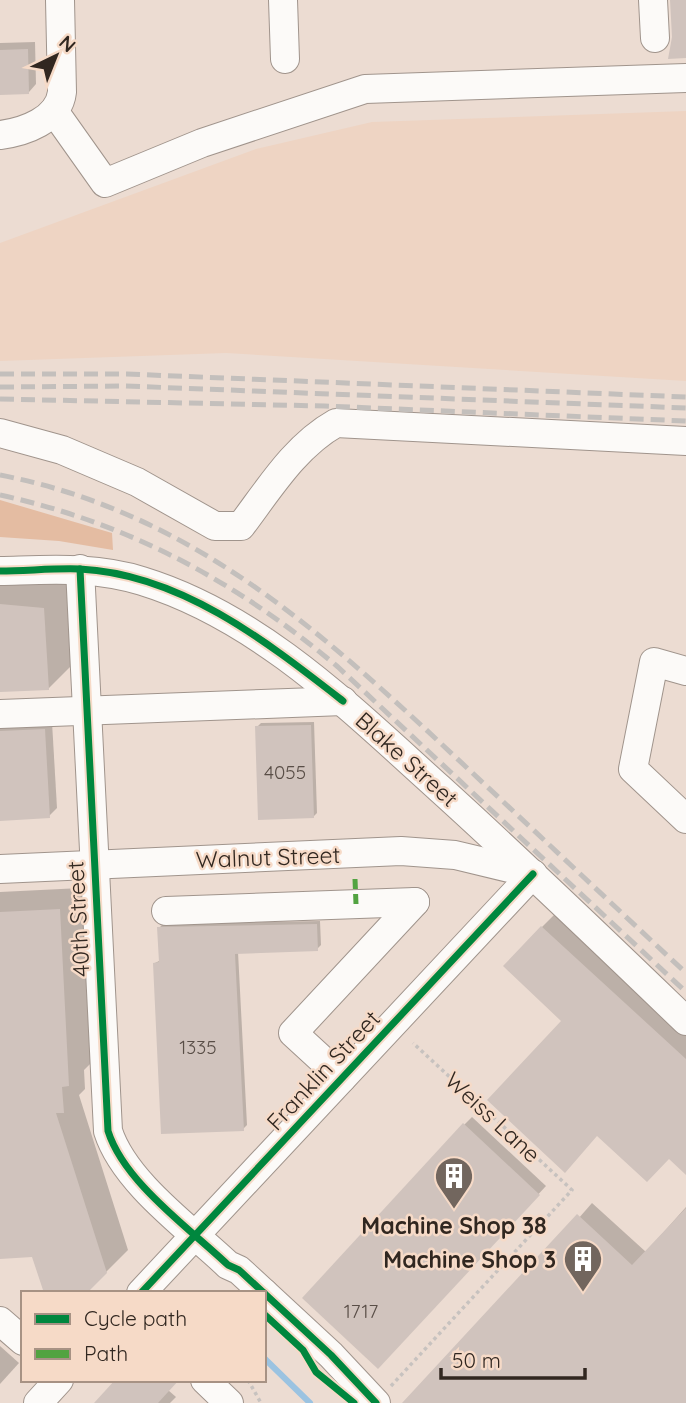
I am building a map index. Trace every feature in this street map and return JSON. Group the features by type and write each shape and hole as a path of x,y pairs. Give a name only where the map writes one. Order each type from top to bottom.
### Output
{"street":[{"path":"0,135 23,132 54,111 62,96 60,0"},
{"path":"283,0 285,59"},
{"path":"653,0 655,38"},
{"path":"54,111 105,183 202,143 365,89 686,78"},
{"path":"0,433 62,450 138,482 215,526 241,526 296,455 315,435 336,423 686,441"},
{"name":"Blake Street","path":"0,571 80,569 142,581 209,609 260,638 343,701 533,874 686,1021"},
{"name":"40th Street","path":"80,569 108,1131 116,1152 129,1171 204,1242 262,1291"},
{"path":"686,671 654,662 633,769 686,819"},
{"path":"0,714 343,701"},
{"name":"Walnut Street","path":"0,869 401,851 455,855 533,874"},
{"name":"Franklin Street","path":"143,1291 204,1242 342,1078 533,874"},
{"path":"166,911 415,902 293,1033 342,1078"},
{"name":"40th Street","path":"266,1295 331,1356 383,1394"},
{"path":"0,1321 21,1339"},
{"path":"38,1403 57,1382"},
{"path":"207,1382 229,1403"}],"path":[{"path":"248,1382 261,1403"}],"shaded area":[{"path":"686,111 686,381 226,353 0,361 0,243 256,149 372,122"},
{"path":"0,500 112,533 113,550 59,541 0,537"}],"building":[{"path":"670,0 686,0 686,58 668,59 672,37"},
{"path":"28,49 29,94 0,95 0,50"},
{"path":"0,604 44,608 49,690 0,692"},
{"path":"311,725 314,818 258,820 255,726"},
{"path":"45,729 50,818 0,821 0,731"},
{"path":"60,909 69,1086 62,1087 64,1113 56,1113 107,1273 89,1291 43,1291 32,1257 0,1259 0,912"},
{"path":"317,924 318,951 235,954 244,1131 161,1134 153,963 159,962 157,927"},
{"path":"541,926 686,1059 686,1175 669,1159 647,1182 597,1136 565,1173 487,1100 561,1021 503,966"},
{"name":"Machine Shop 38","path":"463,1123 540,1195 378,1369 302,1298"},
{"name":"Machine Shop 3","path":"686,1208 686,1403 402,1403 577,1214 632,1265"},
{"path":"113,1382 177,1382 158,1403 94,1403"}],"waterway":[{"path":"266,1360 310,1403"}],"railway":[{"path":"0,374 127,374 686,397"},
{"path":"0,387 126,386 686,408"},
{"path":"0,399 325,406 686,421"},
{"path":"0,475 70,493 135,518 196,549 254,586 361,671 686,973"},
{"path":"0,495 47,507 137,539 221,583 300,636 338,667 686,992"}],"marked path":[{"path":"355,879 356,904"}],"cycle path":[{"path":"80,569 108,1131 128,1168 159,1203 228,1265 239,1270 262,1291"},
{"path":"0,571 80,569 153,583 188,597 221,615 284,656 343,701"},
{"path":"143,1291 533,874"},
{"path":"266,1295 331,1355 376,1403"},
{"path":"266,1316 303,1350 316,1372 354,1403"}],"place":[{"name":"Machine Shop 38","path":"454,1210"},
{"name":"Machine Shop 3","path":"583,1293"}]}
